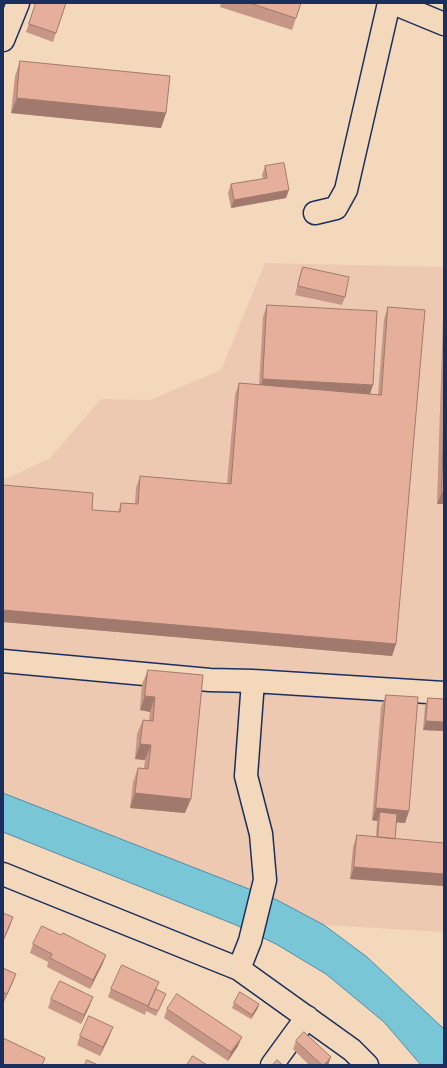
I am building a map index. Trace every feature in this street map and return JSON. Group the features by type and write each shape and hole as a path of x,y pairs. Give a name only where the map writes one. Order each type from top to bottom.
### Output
{"street":[{"path":"3,40 18,3"},
{"path":"316,213 336,208 346,190 388,3"},
{"path":"393,3 444,24"},
{"path":"3,661 210,680 253,681 444,693"},
{"path":"239,969 250,941 265,880 261,834 246,776 253,681"},
{"path":"3,874 239,969 352,1050 367,1065"},
{"path":"272,1065 307,1017"}],"shaded area":[{"path":"265,263 444,267 444,932 324,925 277,900 3,793 3,480 49,459 101,399 150,400 221,370"}],"water":[{"path":"3,793 277,900 324,925 367,957 444,1029 444,1065 421,1065 384,1022 326,974 276,944 236,925 3,832"}],"building":[{"path":"36,3 66,3 56,33 29,24"},
{"path":"250,3 301,3 296,18"},
{"path":"20,61 170,76 166,113 17,98"},
{"path":"284,163 289,190 234,200 231,184 267,178 265,166"},
{"path":"303,267 349,277 345,297 298,286"},
{"path":"267,305 377,311 373,385 263,379"},
{"path":"388,307 425,310 396,644 3,610 3,485 93,493 92,510 120,512 121,503 138,504 140,476 231,484 239,383 381,395"},
{"path":"444,412 444,492 442,492"},
{"path":"148,670 203,675 191,799 135,793 138,768 148,769 151,745 140,744 143,720 153,721 155,697 145,696"},
{"path":"386,695 418,697 409,811 376,808"},
{"path":"428,698 444,699 444,722 426,721"},
{"path":"380,812 397,814 395,839 378,837"},
{"path":"357,835 444,843 444,874 354,867"},
{"path":"3,913 13,917 4,938 3,938"},
{"path":"42,926 61,935 63,933 106,955 93,980 50,958 52,954 33,944"},
{"path":"122,965 159,982 148,1006 111,989"},
{"path":"3,968 16,974 7,994 3,992"},
{"path":"60,981 93,997 84,1015 51,999"},
{"path":"156,989 166,994 158,1011 148,1007"},
{"path":"240,992 259,1004 252,1015 234,1003"},
{"path":"177,994 242,1037 231,1052 167,1009"},
{"path":"89,1016 113,1027 103,1047 80,1036"},
{"path":"304,1032 331,1057 324,1065 322,1065 296,1041"},
{"path":"3,1038 45,1058 42,1065 3,1065"},
{"path":"193,1056 207,1065 187,1065"},
{"path":"87,1060 98,1065 85,1065"},
{"path":"277,1060 283,1065 273,1065"}]}
